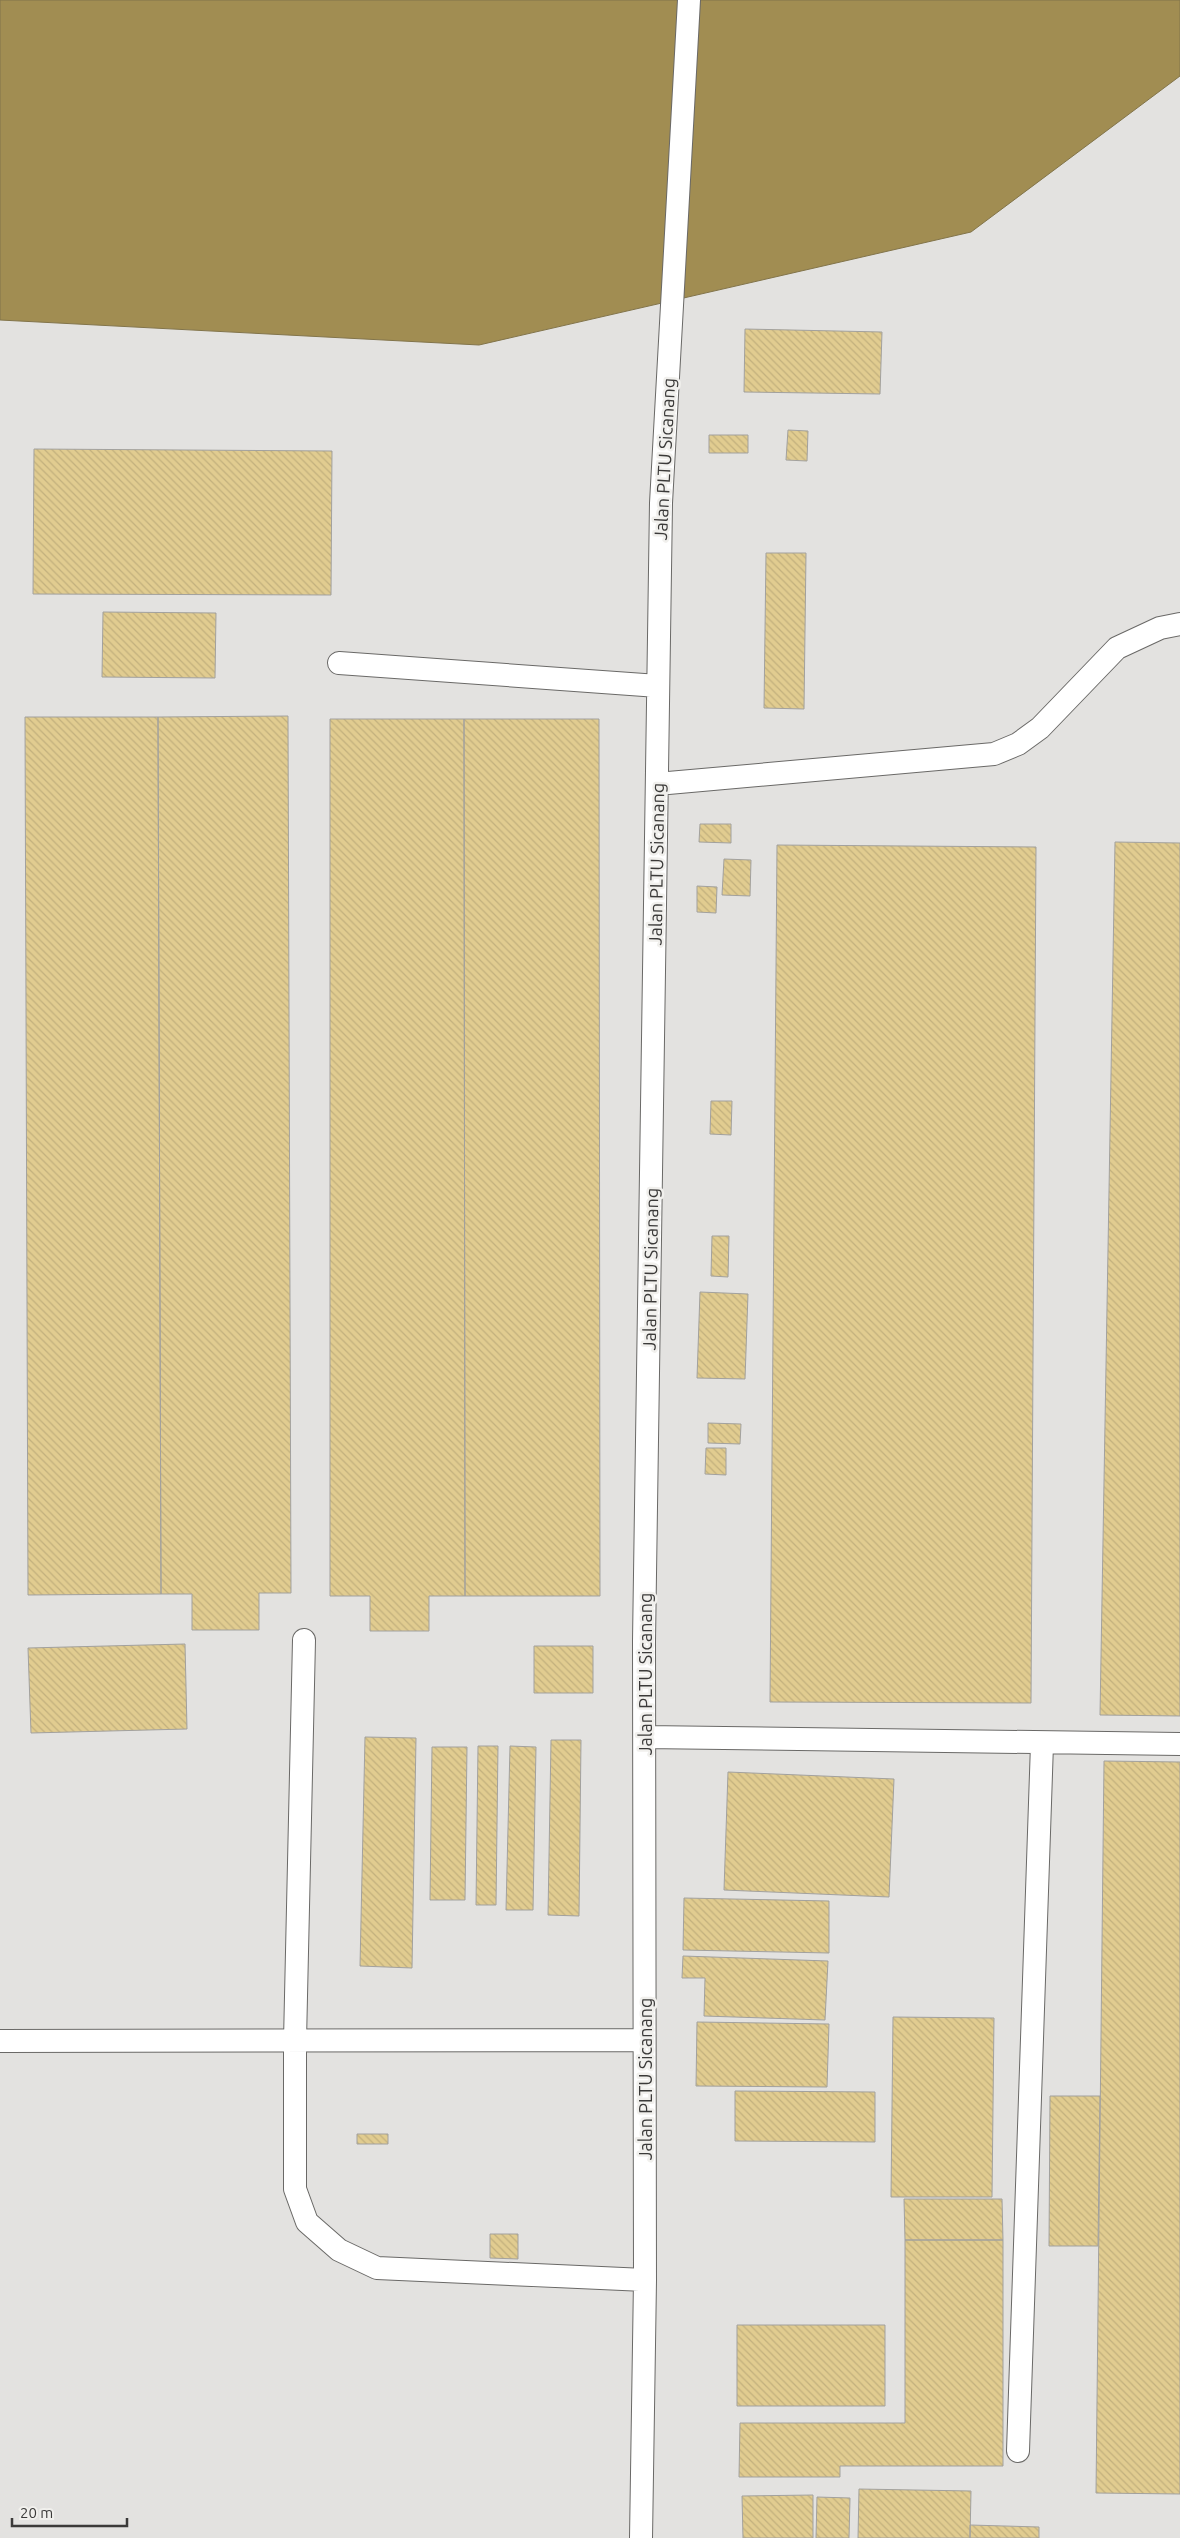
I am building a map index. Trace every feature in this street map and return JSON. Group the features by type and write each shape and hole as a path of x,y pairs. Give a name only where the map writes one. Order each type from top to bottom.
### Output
{"lane":[{"name":"Jalan PLTU Sicanang","path":"641,2538 645,2280 644,1631 661,503 689,0"},
{"path":"657,784 994,754 1018,744 1040,728 1117,648 1160,628 1180,624"},
{"path":"339,663 658,686"},
{"path":"304,1640 295,2041 295,2188 307,2222 339,2250 377,2268 645,2280"},
{"path":"645,1737 1042,1744 1180,1744"},
{"path":"1018,2451 1042,1744"},
{"path":"0,2041 644,2040"}],"shaded area":[{"path":"0,0 1180,0 1180,76 971,232 479,345 0,320"}],"building":[{"path":"745,329 882,332 880,394 744,392"},
{"path":"788,430 808,431 807,461 786,460"},
{"path":"709,435 748,435 748,453 709,453"},
{"path":"34,449 332,451 331,595 33,594"},
{"path":"766,553 806,553 804,709 764,708"},
{"path":"103,612 216,613 215,678 102,677"},
{"path":"288,716 291,1593 259,1593 259,1630 192,1630 192,1594 161,1594 158,717"},
{"path":"25,717 158,717 161,1594 28,1595"},
{"path":"330,719 464,719 465,1596 429,1596 429,1631 370,1631 370,1596 330,1596"},
{"path":"464,719 599,719 600,1596 465,1596"},
{"path":"700,824 731,824 731,843 699,842"},
{"path":"1115,842 1180,843 1180,1716 1100,1715"},
{"path":"777,845 1036,847 1031,1703 770,1702"},
{"path":"724,859 751,860 750,896 722,895"},
{"path":"697,886 717,887 716,913 697,912"},
{"path":"711,1101 732,1101 731,1135 710,1134"},
{"path":"712,1236 729,1236 728,1277 711,1276"},
{"path":"700,1292 748,1294 745,1379 697,1378"},
{"path":"708,1423 741,1424 740,1444 708,1443"},
{"path":"706,1448 726,1448 726,1475 705,1474"},
{"path":"185,1644 187,1729 31,1733 28,1648"},
{"path":"534,1646 593,1646 593,1693 534,1693"},
{"path":"365,1737 416,1738 412,1968 360,1966"},
{"path":"551,1740 581,1740 579,1916 548,1915"},
{"path":"478,1746 498,1746 496,1905 476,1905"},
{"path":"510,1746 536,1747 533,1910 506,1910"},
{"path":"432,1747 467,1747 465,1900 430,1900"},
{"path":"1104,1761 1180,1762 1180,2494 1096,2493"},
{"path":"728,1772 894,1779 889,1897 724,1890"},
{"path":"684,1898 829,1901 829,1953 683,1950"},
{"path":"683,1956 828,1961 825,2020 704,2016 705,1978 682,1978"},
{"path":"893,2017 994,2018 992,2197 891,2197"},
{"path":"697,2022 829,2024 827,2087 696,2086"},
{"path":"735,2091 875,2092 875,2142 735,2141"},
{"path":"1050,2096 1100,2096 1098,2246 1049,2246"},
{"path":"357,2134 388,2134 388,2144 357,2144"},
{"path":"904,2199 1002,2199 1003,2240 905,2240"},
{"path":"490,2234 518,2234 518,2259 490,2258"},
{"path":"905,2240 1003,2240 1003,2466 840,2466 840,2477 739,2477 740,2423 905,2423"},
{"path":"737,2325 885,2325 885,2406 737,2406"},
{"path":"859,2489 971,2491 970,2538 858,2538"},
{"path":"813,2495 813,2538 743,2538 742,2496"},
{"path":"817,2497 850,2498 849,2538 816,2538"},
{"path":"970,2525 1039,2527 1039,2538 970,2538"}]}
